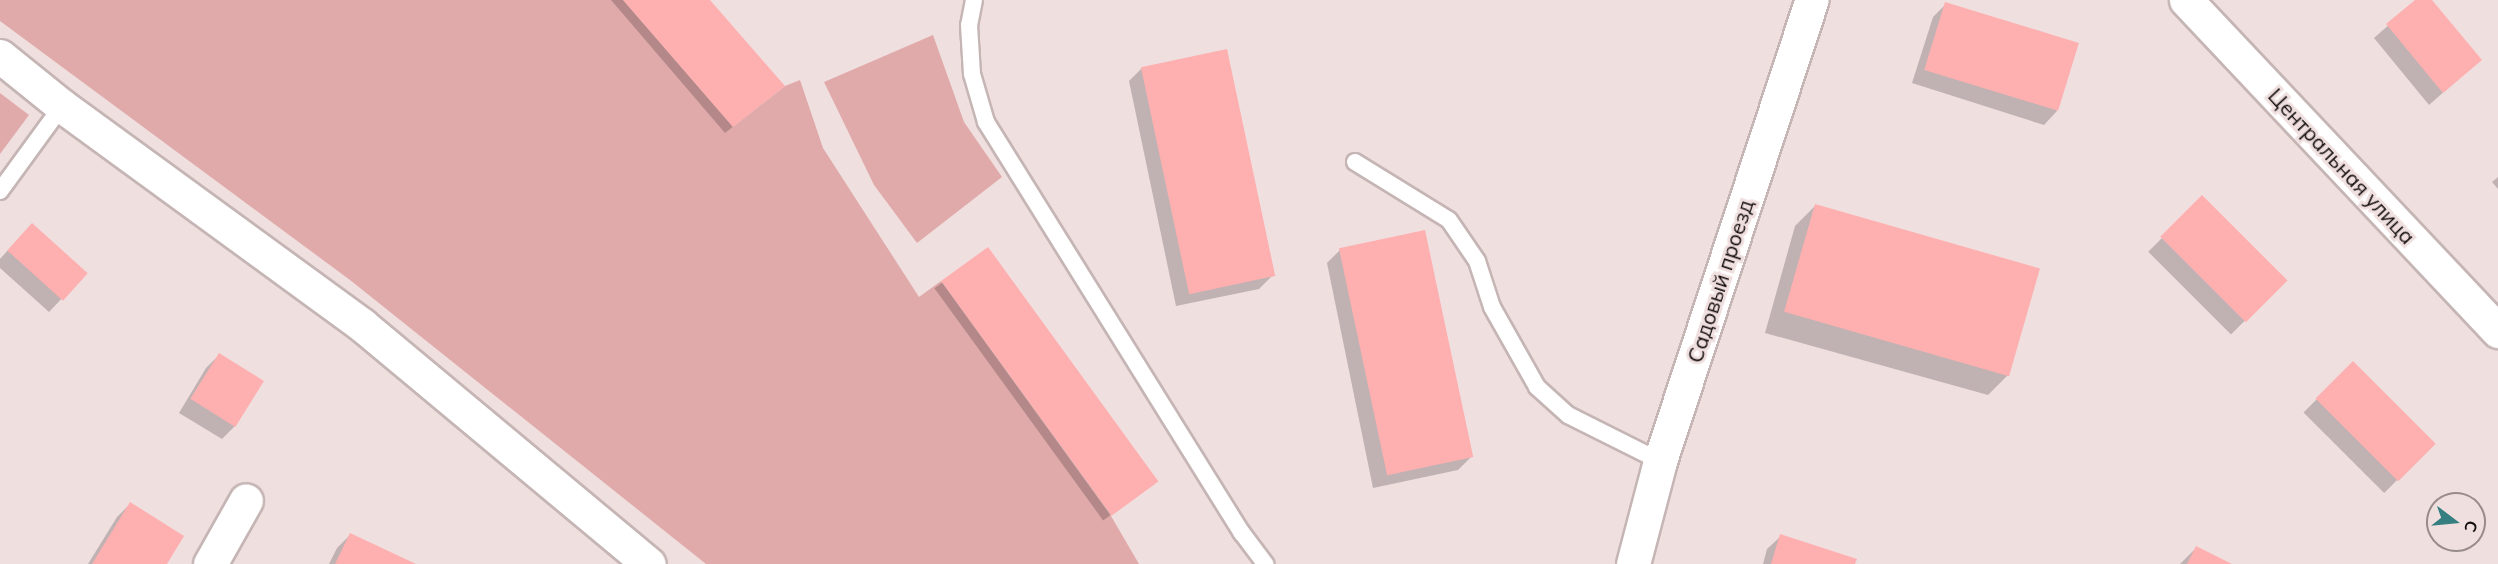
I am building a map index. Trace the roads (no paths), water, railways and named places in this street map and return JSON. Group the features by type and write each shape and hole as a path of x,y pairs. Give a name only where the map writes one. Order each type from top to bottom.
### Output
{"street":[{"name":"Садовый проезд","path":"1633,564 1660,461 1812,0"},
{"name":"Центральная улица","path":"2186,0 2498,331"},
{"path":"0,56 62,106 362,325 649,564"},
{"path":"210,564 246,500"}],"lane":[{"path":"974,0 969,25 972,74 986,122 1242,533 1266,564"},
{"path":"0,191 62,106"},
{"path":"1355,162 1449,220 1477,261 1492,307 1537,387 1568,415 1660,461"}]}
